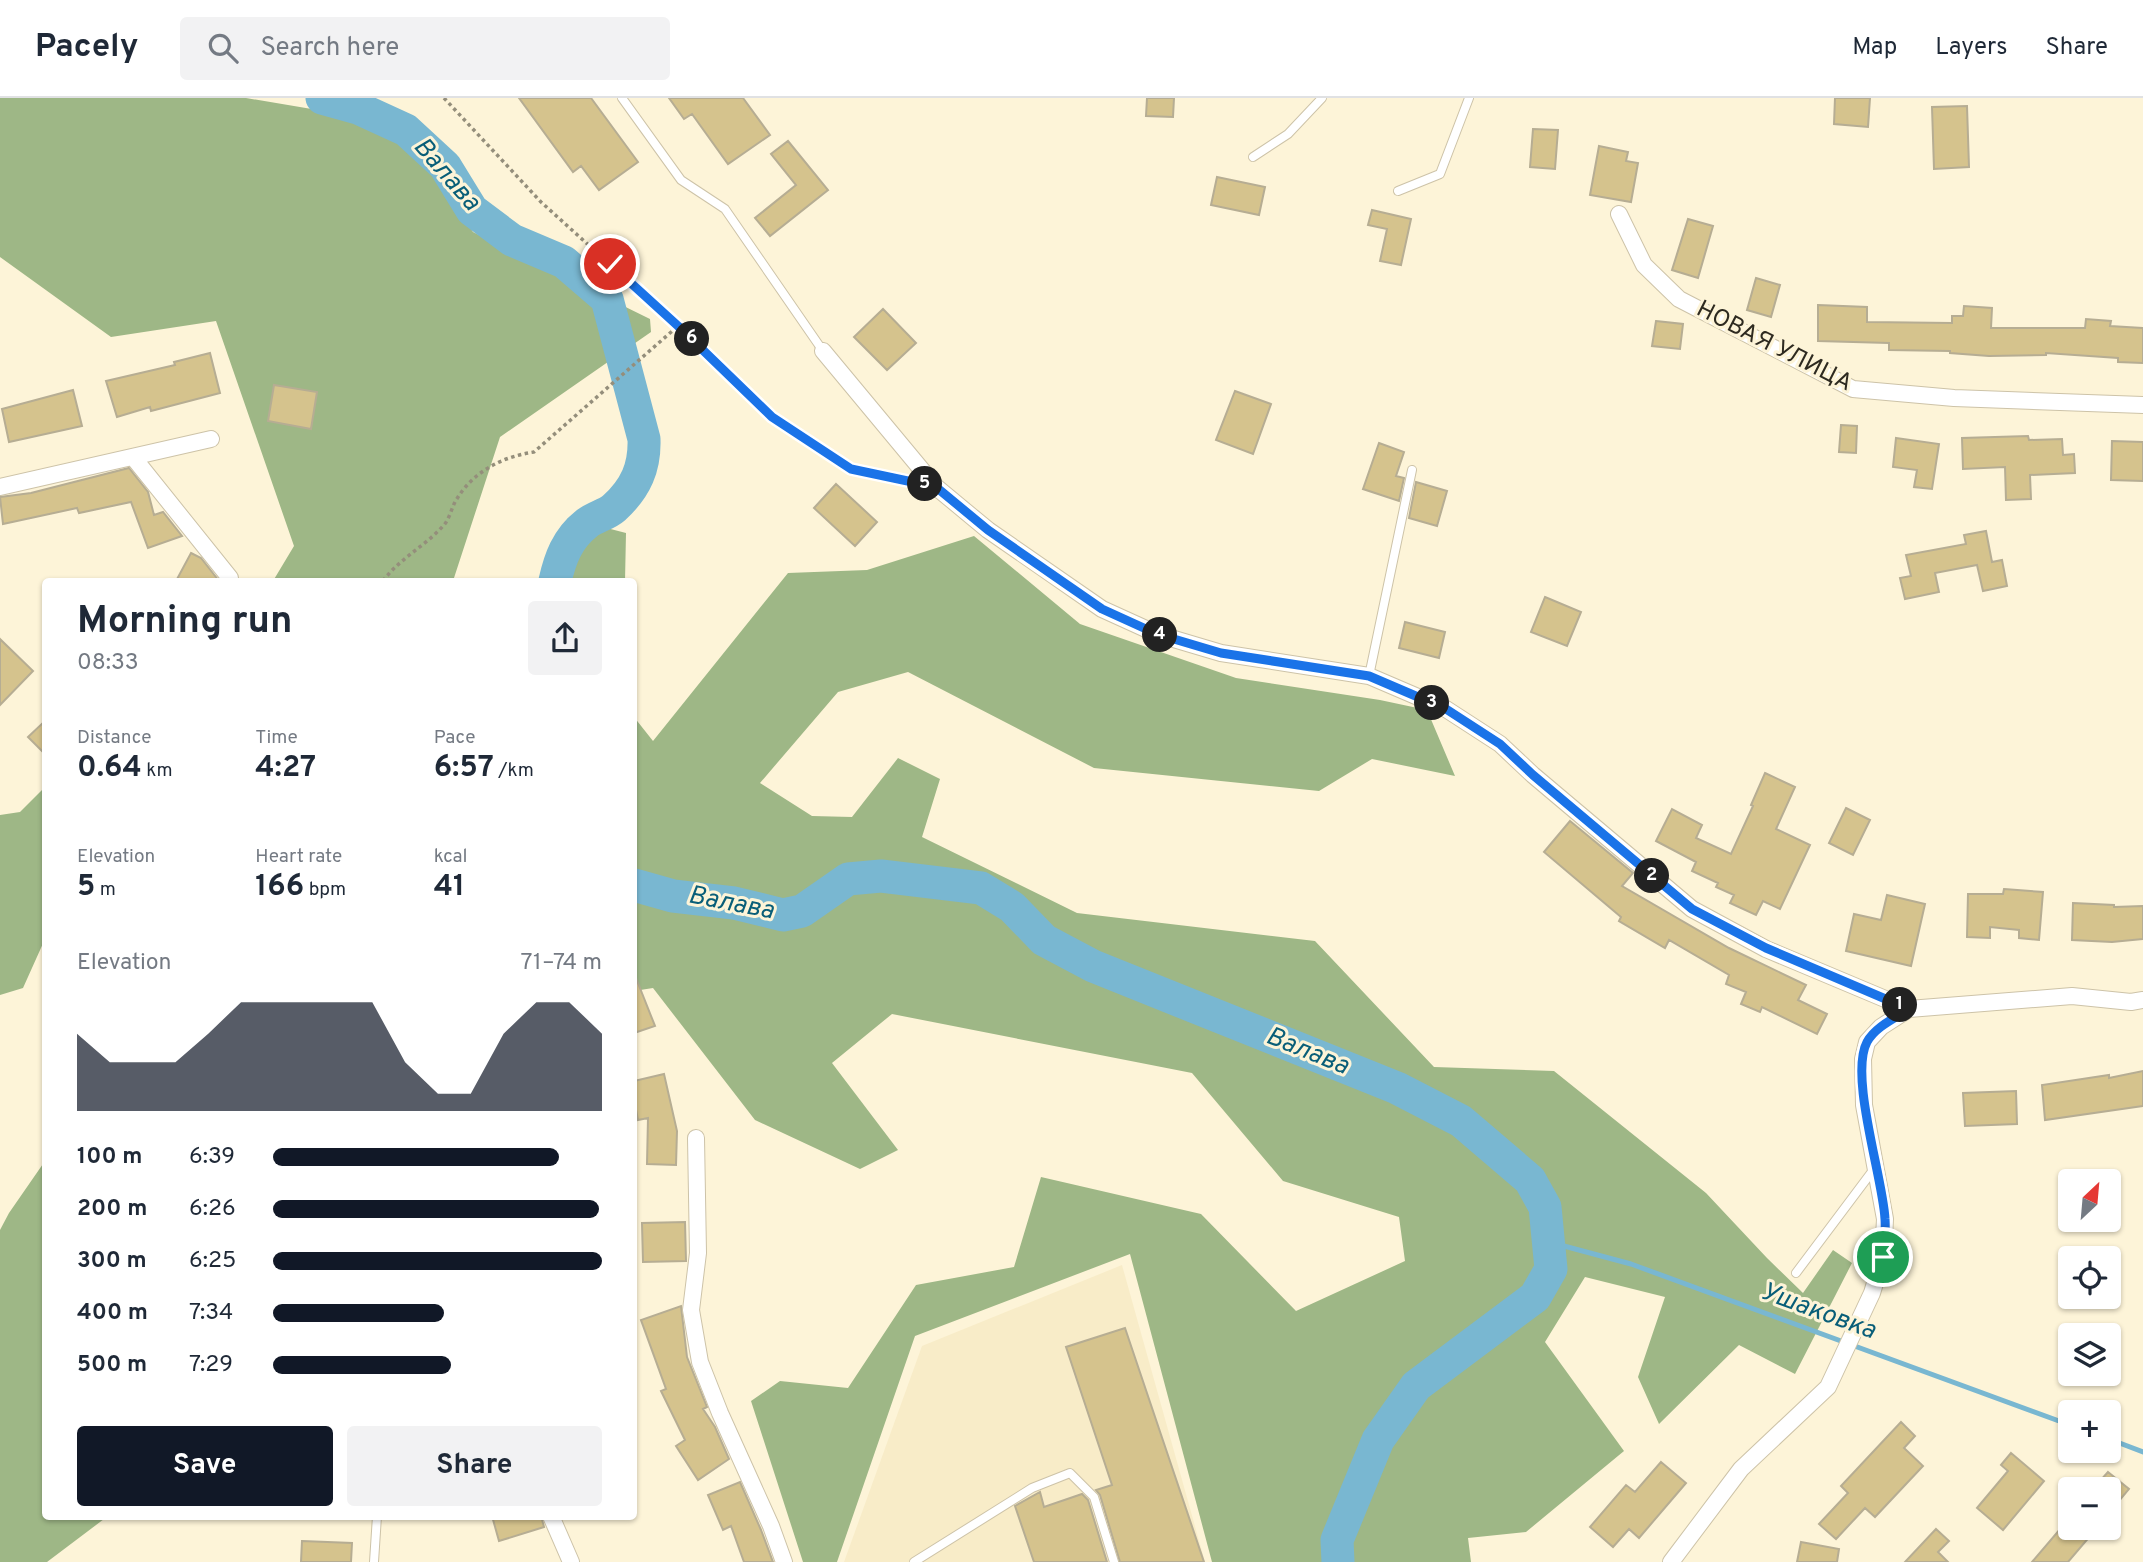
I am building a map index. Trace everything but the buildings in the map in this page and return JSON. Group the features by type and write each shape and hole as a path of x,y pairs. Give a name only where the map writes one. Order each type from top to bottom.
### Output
{"street":[{"name":"НОВАЯ УЛИЦА","path":"1619,214 1644,265 1679,299 1853,390 1954,398 2143,405"},
{"path":"823,351 936,487 988,530 1102,609 1157,634 1221,653 1369,676 1446,709 1500,744 1692,909 1766,948 1909,1009 2072,996 2131,1002 2143,1000"},
{"path":"0,486 211,439"},
{"path":"134,457 230,578"},
{"path":"1671,1562 1741,1469 1828,1387 1872,1293 1883,1257 1885,1219 1864,1105 1863,1059 1867,1042 1881,1027 1909,1009"},
{"path":"696,1138 698,1253 691,1310 700,1362 784,1562"},
{"path":"553,1520 571,1562"}],"lane":[{"path":"622,98 681,180 725,209 823,351"},
{"path":"1253,157 1288,134 1322,98"},
{"path":"1398,191 1440,174 1469,98"},
{"path":"1369,676 1412,470"},
{"path":"1796,1273 1877,1166"},
{"path":"914,1562 1032,1488 1070,1473 1094,1497 1114,1562"},
{"path":"374,1562 377,1520"}],"path":[{"path":"444,98 541,202 678,326 772,417 851,469 936,487"},
{"path":"385,578 395,565 444,525 456,500 472,478 510,456 534,452 671,335 678,326"}],"shaded area":[{"path":"1122,1265 1205,1562 844,1562 922,1346"}],"green space":[{"path":"0,98 246,98 359,117 424,159 473,232 650,319 651,332 500,437 454,578 275,578 294,546 216,321 111,337 0,257"},
{"path":"568,518 626,533 625,578 545,578"},
{"path":"974,536 1080,624 1236,678 1427,710 1455,776 1372,759 1319,791 1094,768 908,672 838,692 760,783 812,816 852,817 898,758 940,779 922,837 1077,913 1315,941 1434,1067 1554,1071 1706,1193 1803,1293 1833,1250 1852,1263 1795,1374 1739,1345 1659,1424 1638,1377 1665,1297 1585,1277 1545,1342 1624,1451 1526,1532 1468,1538 1471,1562 1212,1562 1130,1254 915,1336 837,1562 803,1562 751,1401 780,1381 848,1388 916,1285 1014,1267 1041,1177 1201,1214 1296,1311 1405,1261 1399,1217 1283,1181 1192,1073 892,1014 832,1063 898,1150 860,1169 755,1120 653,988 637,991 637,721 653,741 788,573 867,570"},
{"path":"42,790 42,946 23,988 0,995 0,815 20,812"},
{"path":"42,1165 42,1520 103,1520 47,1562 0,1562 0,1230"}],"waterway":[{"name":"Валава","path":"322,98 358,108 406,130 445,166 472,210 512,240 564,262 607,299 644,439 643,459 638,476 622,500 611,510 589,522 574,536 562,557 556,578"},
{"name":"Валава","path":"637,886 673,896 734,903 783,915 802,911 848,879 881,876 981,888 1012,907 1044,940 1093,966 1397,1088 1461,1121 1530,1180 1545,1207 1551,1269 1535,1297 1416,1386 1378,1440 1337,1540 1338,1562"},
{"name":"Ушаковка","path":"1549,1242 1631,1264 2058,1421"},
{"name":"Ушаковка","path":"2121,1444 2143,1452"}],"route":[{"path":"610,264 772,417 851,469 936,487 988,530 1102,609 1157,634 1221,653 1369,676 1446,709 1500,744 1692,909 1766,948 1909,1009 1881,1027 1867,1042 1863,1059 1864,1105 1885,1219 1883,1257"}]}
